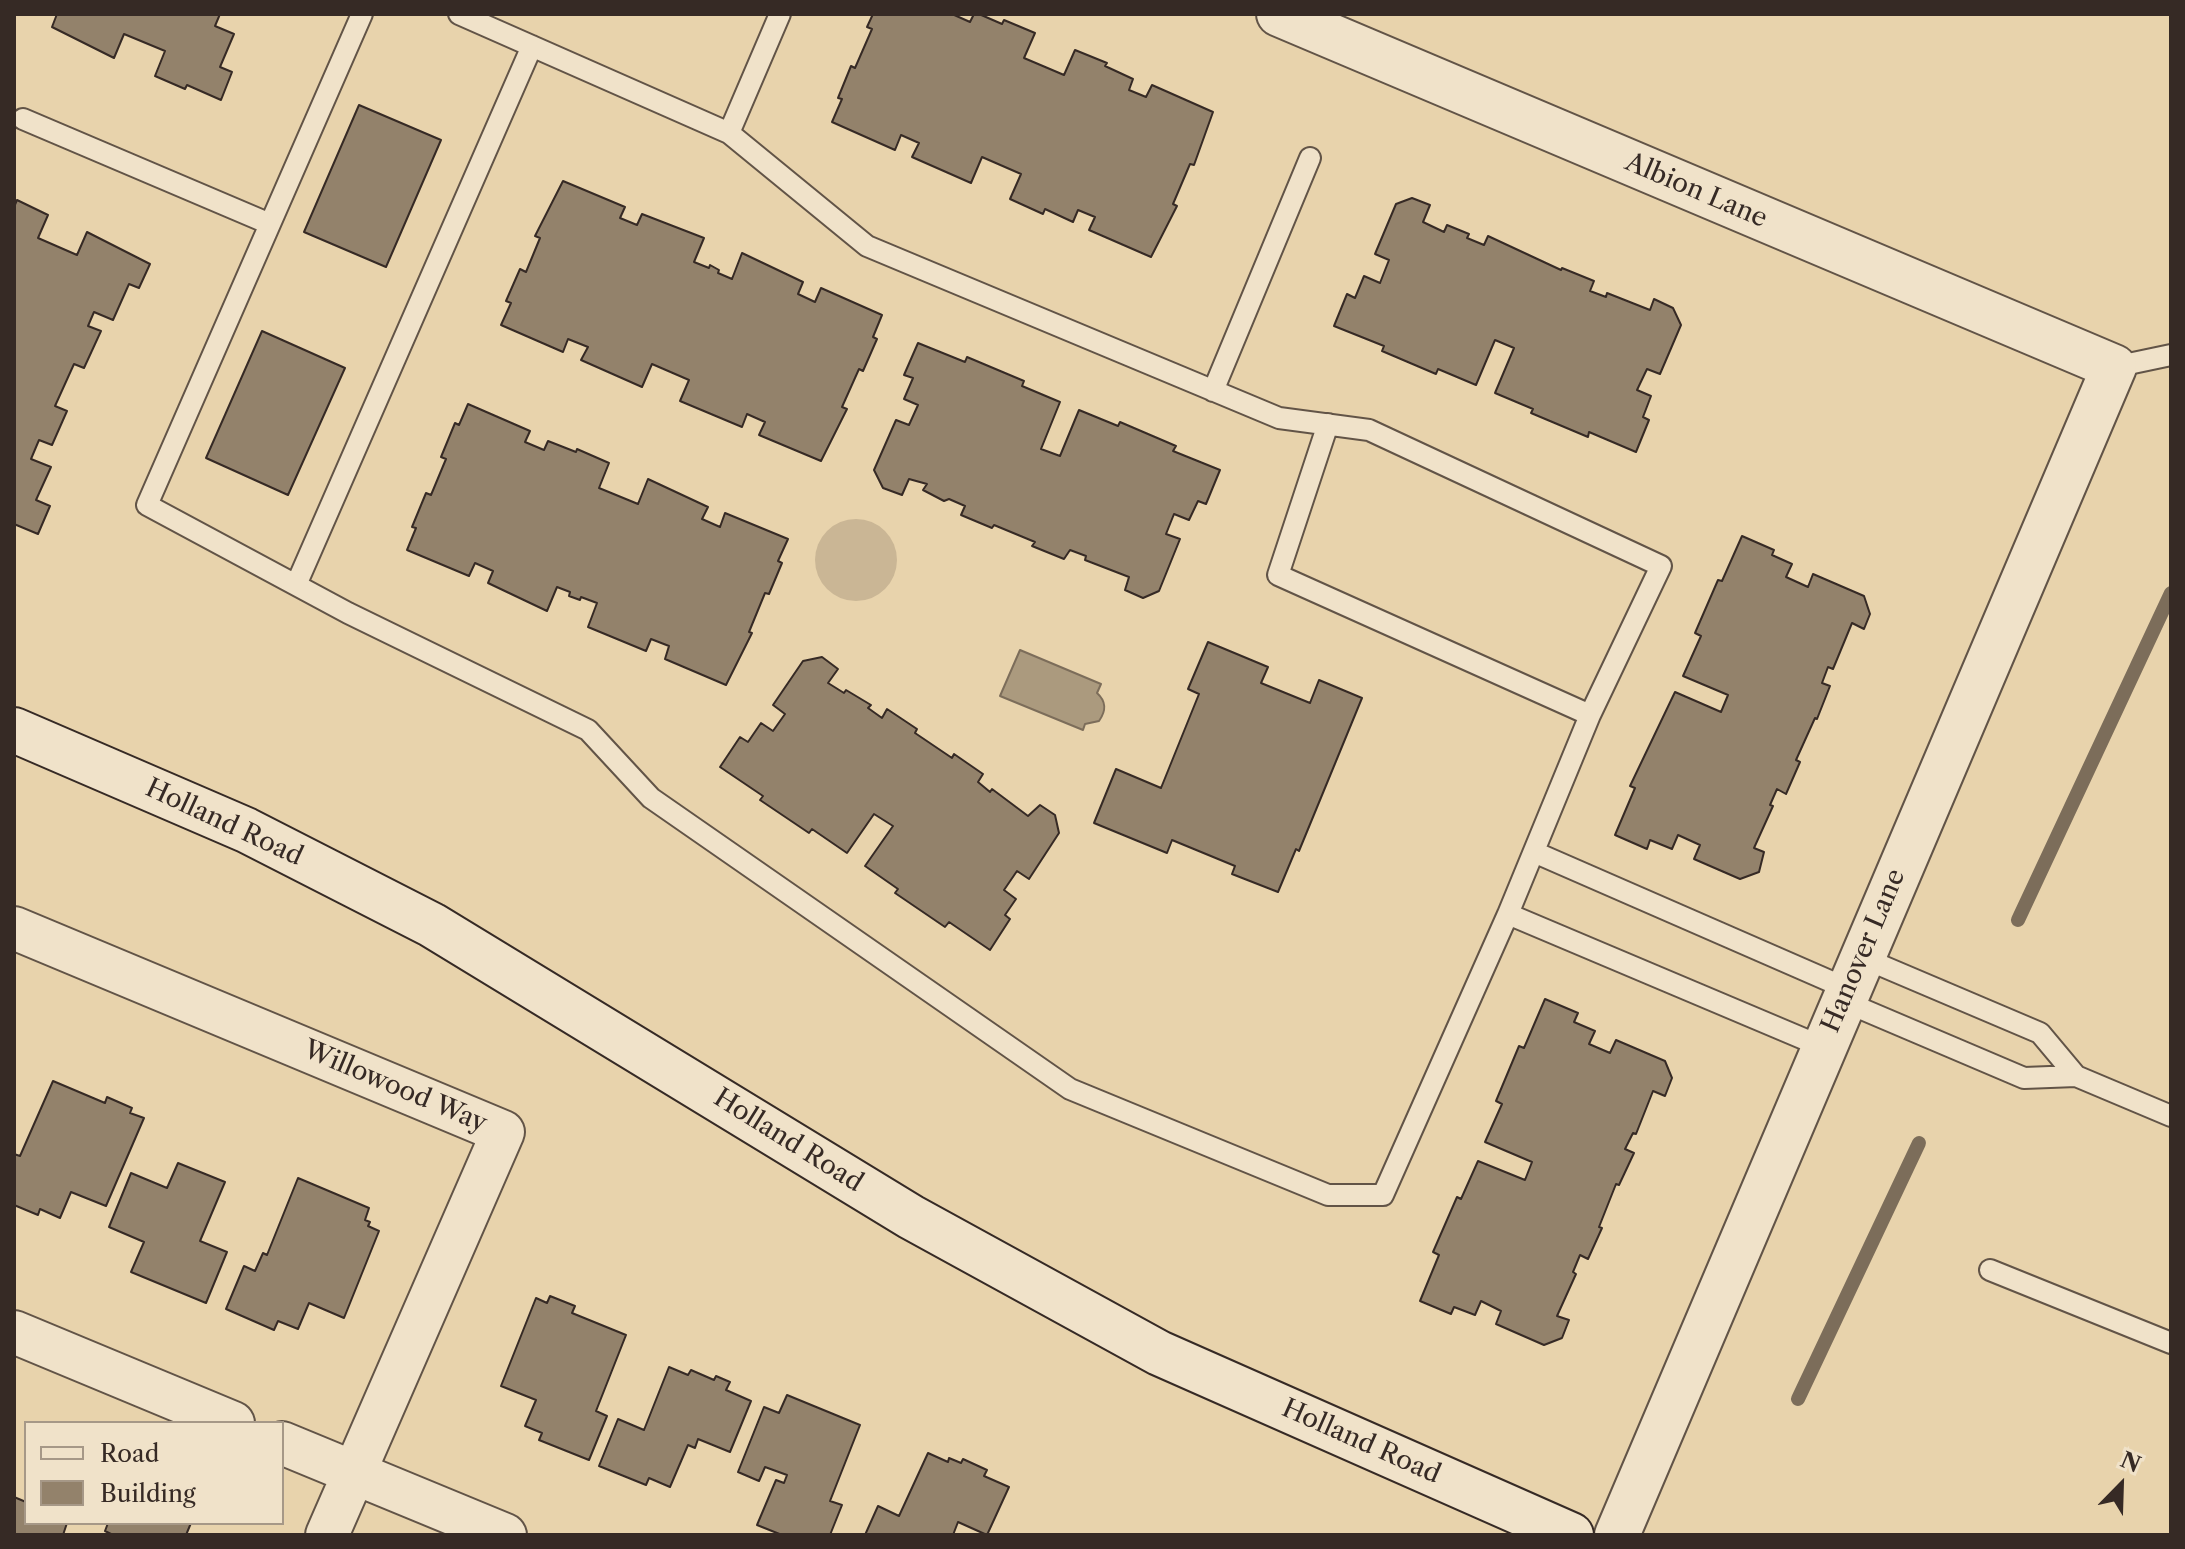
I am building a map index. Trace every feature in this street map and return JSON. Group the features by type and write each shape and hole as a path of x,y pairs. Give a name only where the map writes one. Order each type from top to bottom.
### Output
{"street":[{"name":"Albion Lane","path":"1279,14 2114,367"},
{"name":"Hanover Lane","path":"1617,1535 2114,367"},
{"name":"Holland Road","path":"14,730 246,830 432,925 911,1217 1159,1353 1571,1535"},
{"name":"Willowood Way","path":"14,928 503,1132 327,1535"},
{"path":"14,1332 228,1421"},
{"path":"284,1444 505,1535"}],"lane":[{"path":"362,14 147,505 296,585 588,730 651,798 1070,1089 1328,1195 1383,1195 1508,914 1590,715 1661,566 1369,430 1279,418 867,246 729,133 459,14"},
{"path":"729,133 780,14"},
{"path":"296,585 532,46"},
{"path":"23,119 270,224"},
{"path":"1213,391 1310,158"},
{"path":"2114,367 2171,355"},
{"path":"1328,424 1278,575 1590,715"},
{"path":"1534,852 1850,982 2024,1078 2076,1076 2171,1116"},
{"path":"1508,914 1823,1047"},
{"path":"1850,982 2040,1033 2076,1076"},
{"path":"1990,1270 2171,1343"}],"shaded area":[{"path":"848,519 864,519 879,526 890,537 897,560 894,576 885,589 864,601 848,601 833,594 822,583 815,568 815,552 822,537 833,526"},
{"path":"1020,650 1101,684 1097,693 1104,707 1099,721 1085,724 1083,730 1000,696"}],"building":[{"path":"57,14 220,14 215,26 234,34 220,67 232,72 221,100 187,85 185,89 155,76 165,51 124,34 114,58 52,27"},
{"path":"873,14 952,14 970,22 974,14 979,14 1002,24 1004,20 1035,33 1024,58 1064,75 1075,50 1107,63 1105,66 1133,79 1129,90 1146,97 1152,85 1213,112 1194,165 1190,164 1173,204 1177,206 1151,257 1089,230 1095,217 1078,210 1073,222 1045,209 1043,214 1010,199 1021,174 982,157 971,183 912,157 919,143 901,135 895,150 832,122 851,66 855,68 872,29 867,27"},
{"path":"359,105 441,140 386,267 304,232"},
{"path":"563,181 625,207 620,218 637,225 642,214 704,238 694,262 709,268 710,265 719,270 718,273 732,279 742,253 803,282 798,294 815,302 821,288 882,315 873,337 877,339 863,371 859,369 842,407 847,409 821,461 759,435 765,422 747,414 742,427 680,401 689,380 652,364 642,387 581,360 588,347 568,339 563,352 501,325 511,303 506,301 520,269 526,272 540,238 535,236"},
{"path":"1412,198 1430,205 1423,222 1444,232 1447,225 1469,234 1467,238 1484,245 1488,236 1561,270 1594,281 1590,291 1606,297 1607,293 1650,310 1654,299 1673,308 1681,325 1660,374 1647,369 1637,390 1651,396 1643,417 1649,420 1636,452 1589,432 1588,437 1531,413 1533,409 1495,393 1514,348 1495,340 1476,385 1438,369 1436,374 1382,351 1384,346 1334,326 1347,294 1355,298 1364,276 1380,283 1389,260 1375,254 1396,204"},
{"path":"17,200 48,215 38,238 77,255 87,232 150,264 139,288 129,284 113,320 94,312 88,326 101,331 84,368 74,364 55,406 67,411 52,445 39,440 31,459 51,467 36,500 50,506 38,534 14,524 14,207"},
{"path":"262,331 345,368 288,495 206,458"},
{"path":"918,343 965,362 967,357 1024,381 1022,386 1060,402 1041,449 1060,456 1079,410 1118,426 1120,422 1176,446 1173,451 1220,470 1206,504 1198,501 1189,520 1174,514 1166,534 1180,539 1159,591 1143,598 1125,590 1129,577 1085,560 1086,556 1070,550 1064,559 1032,546 1035,542 961,515 965,506 949,499 944,501 923,490 927,484 909,479 902,495 883,488 874,470 896,420 909,425 918,405 904,399 913,378 904,375"},
{"path":"468,404 530,431 525,442 544,450 548,441 609,463 599,488 638,504 648,479 708,507 702,519 720,527 725,513 788,539 769,594 765,593 749,632 752,633 726,685 665,659 669,646 651,639 646,651 588,627 597,603 569,596 570,592 557,587 547,611 488,583 493,571 475,563 469,576 407,550 416,528 412,527 426,493 431,495 446,459 441,457 455,423 459,425"},
{"path":"1742,536 1774,550 1772,555 1792,564 1786,577 1808,587 1813,574 1864,596 1870,614 1864,629 1852,623 1833,669 1828,667 1822,683 1830,686 1796,760 1800,762 1786,794 1777,789 1770,805 1773,806 1754,848 1764,852 1759,872 1740,879 1694,859 1700,845 1678,835 1672,849 1650,840 1647,849 1615,835 1635,788 1630,786 1675,692 1721,712 1728,695 1683,676 1701,636 1695,633 1718,580 1722,581"},
{"path":"1208,642 1268,667 1261,683 1310,703 1319,680 1362,698 1299,851 1296,849 1278,892 1232,874 1235,866 1172,840 1167,853 1094,823 1116,769 1161,788 1199,694 1188,689"},
{"path":"822,657 838,669 828,683 871,705 868,708 882,718 887,709 917,729 915,733 983,774 978,782 1028,816 1040,805 1055,815 1059,833 1029,879 1017,871 1004,890 1016,899 1005,915 1010,919 990,950 949,922 945,927 895,893 898,889 865,866 893,826 874,814 847,853 812,829 809,833 760,800 763,796 720,767 740,737 748,742 761,723 773,731 785,714 773,705 803,661"},
{"path":"1545,999 1578,1013 1574,1022 1595,1031 1589,1044 1610,1053 1616,1040 1665,1061 1672,1078 1665,1096 1653,1091 1636,1134 1633,1133 1625,1149 1634,1153 1619,1185 1616,1184 1599,1227 1602,1228 1588,1259 1580,1255 1573,1272 1576,1274 1557,1316 1569,1320 1562,1338 1544,1345 1496,1324 1501,1311 1481,1301 1475,1315 1454,1307 1451,1314 1420,1301 1439,1255 1433,1252 1457,1197 1461,1199 1478,1161 1525,1180 1532,1162 1485,1142 1502,1104 1496,1101 1519,1046 1524,1048"},
{"path":"53,1081 105,1103 107,1097 132,1108 130,1113 144,1118 106,1206 71,1192 60,1218 40,1209 38,1215 14,1205 14,1154 20,1156"},
{"path":"178,1163 225,1182 200,1241 227,1252 206,1303 131,1272 144,1242 109,1227 131,1173 167,1188"},
{"path":"298,1178 369,1208 365,1220 370,1222 368,1226 379,1231 344,1318 309,1303 298,1329 278,1321 274,1330 226,1309 244,1266 255,1271 263,1253 267,1255"},
{"path":"550,1296 575,1306 572,1313 626,1335 596,1411 607,1416 589,1460 539,1440 542,1433 525,1426 536,1400 501,1386 536,1298 547,1303"},
{"path":"669,1367 688,1375 691,1370 714,1380 716,1376 730,1382 726,1390 751,1401 730,1452 698,1439 695,1448 688,1445 670,1487 649,1478 646,1485 599,1466 618,1419 644,1430"},
{"path":"787,1395 860,1425 830,1501 842,1505 830,1535 782,1535 757,1525 776,1480 784,1483 787,1475 765,1467 759,1481 738,1472 764,1407 779,1413"},
{"path":"928,1453 948,1462 949,1458 961,1463 963,1459 987,1470 984,1476 1009,1487 987,1535 958,1522 953,1535 865,1535 878,1506 899,1516"},
{"path":"14,1497 24,1501 24,1525 66,1525 63,1535 14,1535"},
{"path":"107,1525 190,1525 186,1535 113,1535 105,1531"}],"waterway":[{"path":"2018,920 2171,593"},
{"path":"1798,1399 1919,1143"}]}
